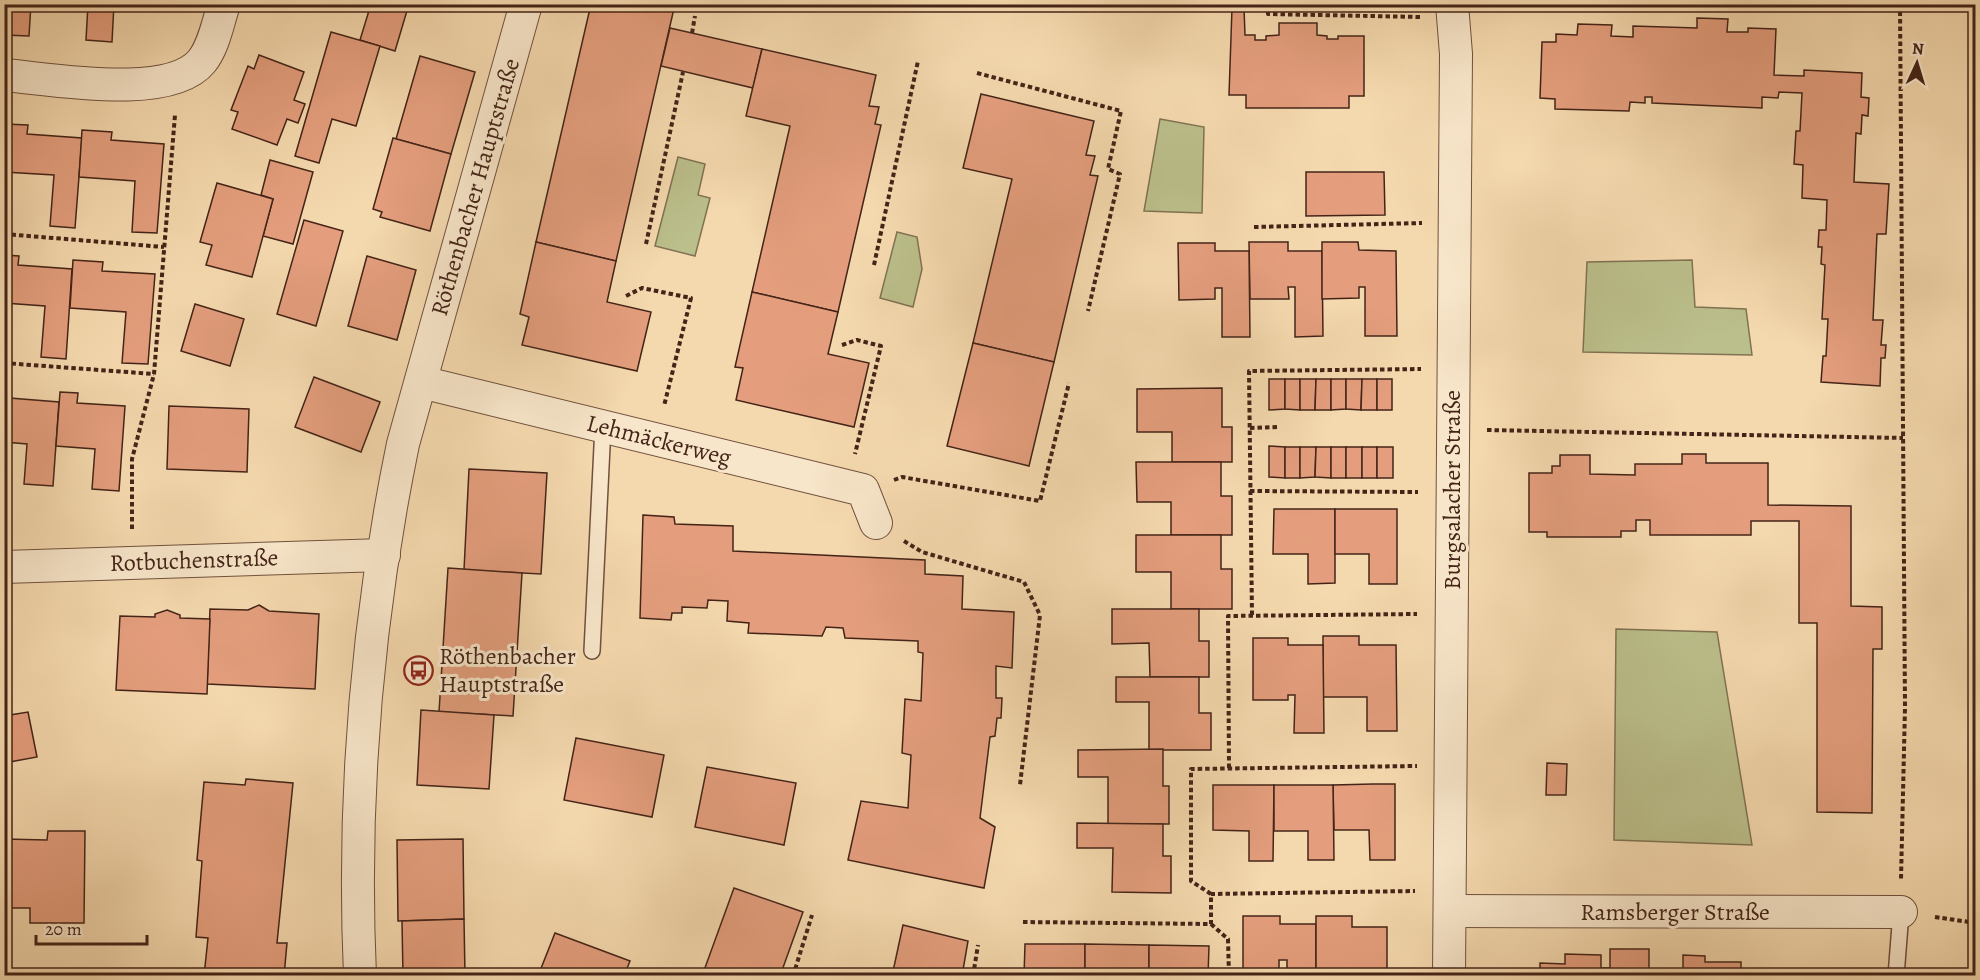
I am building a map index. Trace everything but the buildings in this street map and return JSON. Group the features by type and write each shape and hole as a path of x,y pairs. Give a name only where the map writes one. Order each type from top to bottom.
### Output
{"street":[{"path":"4,75 134,85 151,85 178,78 200,63 207,53 224,4"},
{"name":"Röthenbacher Hauptstraße","path":"360,975 359,786 364,710 384,555 403,444 526,4"},
{"name":"Burgsalacher Straße","path":"1449,975 1456,54 1453,9"},
{"name":"Lehmäckerweg","path":"421,382 855,488"},
{"path":"855,488 876,523"},
{"name":"Rotbuchenstraße","path":"4,567 384,555"},
{"name":"Ramsberger Straße","path":"1450,901 1901,912"}],"lane":[{"path":"592,651 603,426"},
{"path":"1896,975 1901,912"}],"path":[{"path":"1268,4 1268,14 1430,18 1453,9"},
{"path":"1900,4 1905,707 1901,912 1976,923"},
{"path":"692,33 695,16"},
{"path":"874,265 918,61"},
{"path":"646,244 683,72"},
{"path":"977,73 1121,111 1108,169 1120,174 1088,311"},
{"path":"132,562 132,459 154,374 178,78"},
{"path":"1254,226 1454,223"},
{"path":"4,234 164,247"},
{"path":"626,296 642,288 691,298 656,439"},
{"path":"842,345 858,340 881,345 855,488 902,477 1040,501 1069,383"},
{"path":"4,363 154,374"},
{"path":"1252,615 1249,371 1452,369"},
{"path":"1250,428 1277,427"},
{"path":"1452,429 1903,438"},
{"path":"1250,491 1452,492"},
{"path":"876,523 922,552 1024,582 1040,615 1020,785"},
{"path":"1229,768 1228,616 1451,614"},
{"path":"1450,766 1191,769 1191,881 1211,894 1450,901"},
{"path":"1211,894 1211,924"},
{"path":"793,975 812,915"},
{"path":"1023,922 1211,924 1228,939 1229,975"},
{"path":"973,975 978,945"}],"green space":[{"path":"1160,119 1204,127 1202,213 1144,211"},
{"path":"678,157 705,164 698,195 710,198 695,256 655,246"},
{"path":"897,232 917,237 922,269 913,307 880,298"},
{"path":"1692,260 1695,307 1746,309 1752,355 1583,352 1587,262"},
{"path":"1616,629 1717,632 1752,845 1614,840"}],"place":[{"name":"Röthenbacher Hauptstraße","path":"418,670"}]}
